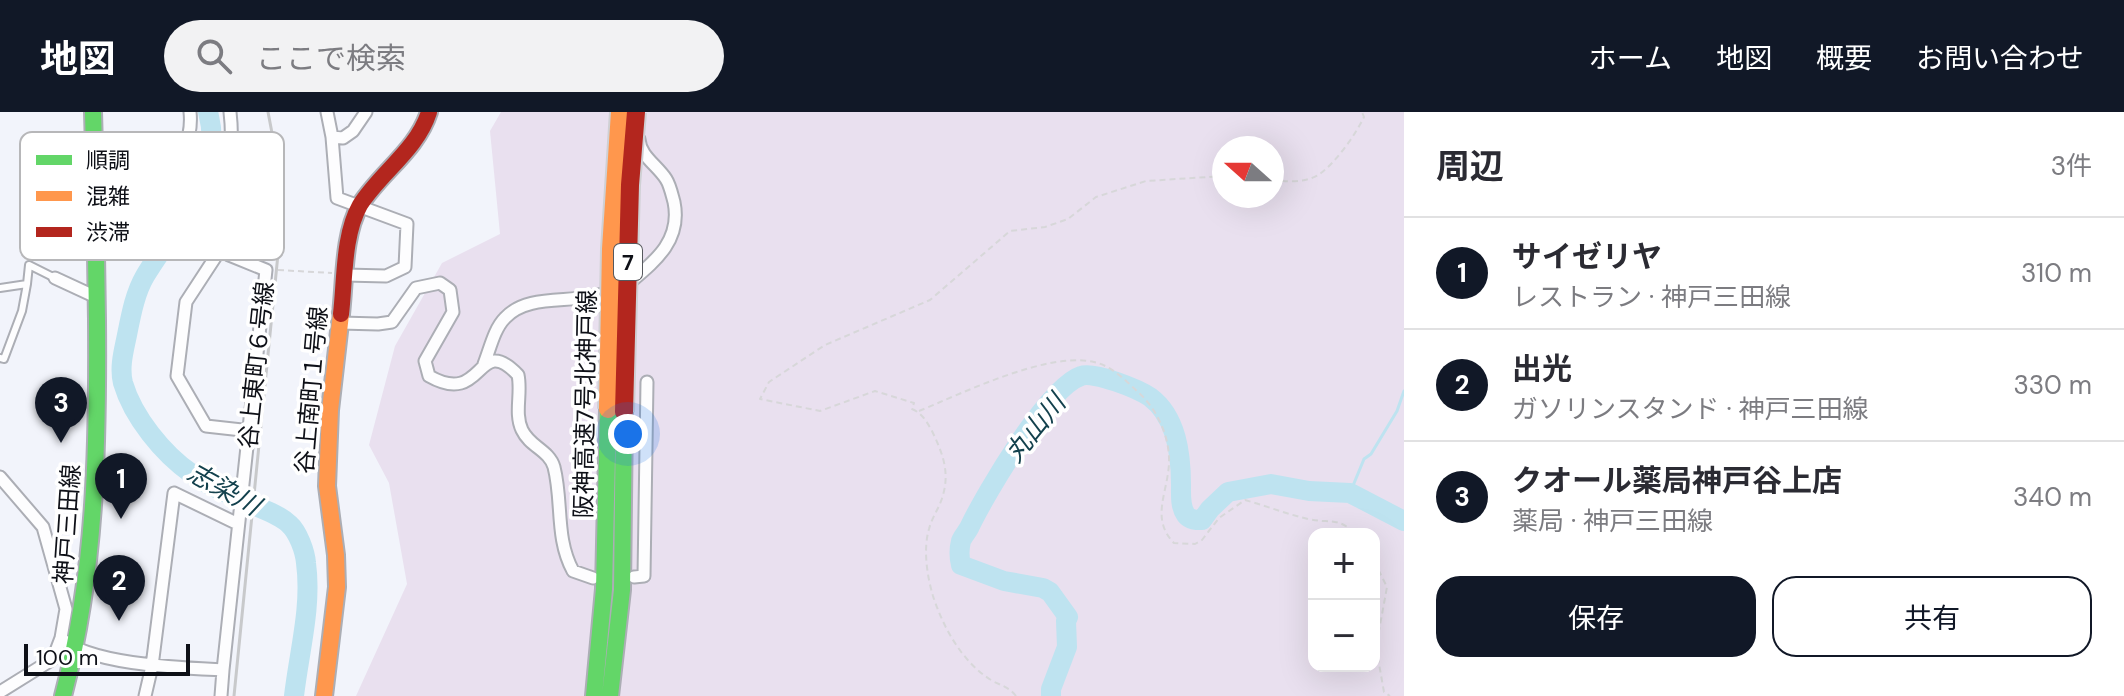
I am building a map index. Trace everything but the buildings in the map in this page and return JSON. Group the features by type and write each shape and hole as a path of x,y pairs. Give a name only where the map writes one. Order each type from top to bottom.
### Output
{"main road":[{"name":"神戸三田線","path":"93,112 94,132"},
{"name":"谷上南町１号線","path":"324,696 337,587 327,486 330,410 340,323 340,274 360,206 423,131 429,112"},
{"name":"阪神高速7号北神戸線","path":"610,696 622,590 611,249 620,112"},
{"name":"阪神高速7号北神戸線","path":"594,696 601,641 637,112"},
{"name":"神戸三田線","path":"63,696 86,603 95,491 96,260"}],"street":[{"path":"190,112 191,132"},
{"path":"230,112 232,132"},
{"path":"327,112 337,198 407,224 405,267 386,276 340,274"},
{"path":"332,137 343,138 353,131 366,112"},
{"path":"340,323 392,322 416,288 440,283 450,290 453,312 425,361 429,376 443,384 458,386 478,373 498,328 505,317 515,310 542,301 589,297 623,288 667,247 674,220 672,193 666,179 639,147 637,112"},
{"path":"213,260 186,302 177,376 206,426 251,431"},
{"name":"谷上東町６号線","path":"221,696 266,270 243,260"},
{"path":"55,278 96,297"},
{"path":"484,364 492,360 501,361 518,375 522,430 532,444 548,454 554,468 565,556 573,571 593,578"},
{"path":"634,577 644,576 647,382"},
{"path":"0,477 43,527 66,609 61,638 53,659 0,692"},
{"path":"145,696 152,666 174,493 238,524"},
{"path":"61,638 77,649 152,666 223,670"}],"lane":[{"path":"0,358 4,359 22,311 29,265 55,278"},
{"path":"0,288 27,284"}],"path":[{"path":"1284,181 1320,175 1357,132 1364,117 1362,112"},
{"path":"1016,696 1008,687 991,680 959,652 934,597 927,565 928,530 943,495 946,469 943,452 927,421 912,409 914,403 875,391 820,411 760,399 769,382 825,345 930,300 1010,231 1045,227 1068,219 1096,197 1146,181 1212,177"},
{"path":"266,270 340,274"},
{"path":"918,411 1009,374 1065,361 1097,363 1112,369 1151,403 1166,437 1169,465 1161,520 1174,543 1195,544 1202,540 1219,518 1245,500 1312,520 1338,521 1350,528"},
{"path":"1380,573 1387,587 1376,647 1384,692 1390,696"}],"shaded area":[{"path":"501,112 1404,112 1404,696 356,696 407,584 389,483 369,445 395,346 442,263 500,234 490,131"}],"waterway":[{"name":"志染川","path":"208,112 211,132"},
{"name":"志染川","path":"156,260 145,276 132,312 123,353 123,383 134,409 150,434 181,466 205,482 285,520 298,537 305,558 307,596 294,696"},
{"name":"丸山川","path":"1051,696 1067,647 1068,617 1050,592 1043,588 1004,581 961,565 960,550 962,539 989,490 1019,443 1052,399 1067,384 1081,376 1105,378 1150,397 1159,405 1176,437 1182,505 1191,519 1202,520 1228,492 1271,484 1309,491 1350,493 1404,521"},
{"path":"1350,493 1364,459 1371,454 1397,411 1404,391"}],"railway":[{"path":"268,112 272,132"},
{"path":"234,696 277,260"}],"traffic: fast":[{"path":"93,112 93,132"},
{"path":"63,696 82,603 93,509 97,415 96,260"},
{"path":"594,696 604,589 608,409"},
{"path":"610,696 622,590 624,412"}],"traffic: slow":[{"path":"608,409 611,249 620,112"},
{"path":"324,696 337,587 327,486 330,410 341,314"}],"traffic: jam":[{"path":"341,314 346,258 354,217 369,193 416,138 429,112"},
{"path":"624,412 630,185 636,112"}],"place":[{"name":"クオール薬局神戸谷上店","path":"61,443"},
{"name":"サイゼリヤ","path":"121,519"},
{"name":"出光","path":"119,621"}]}
